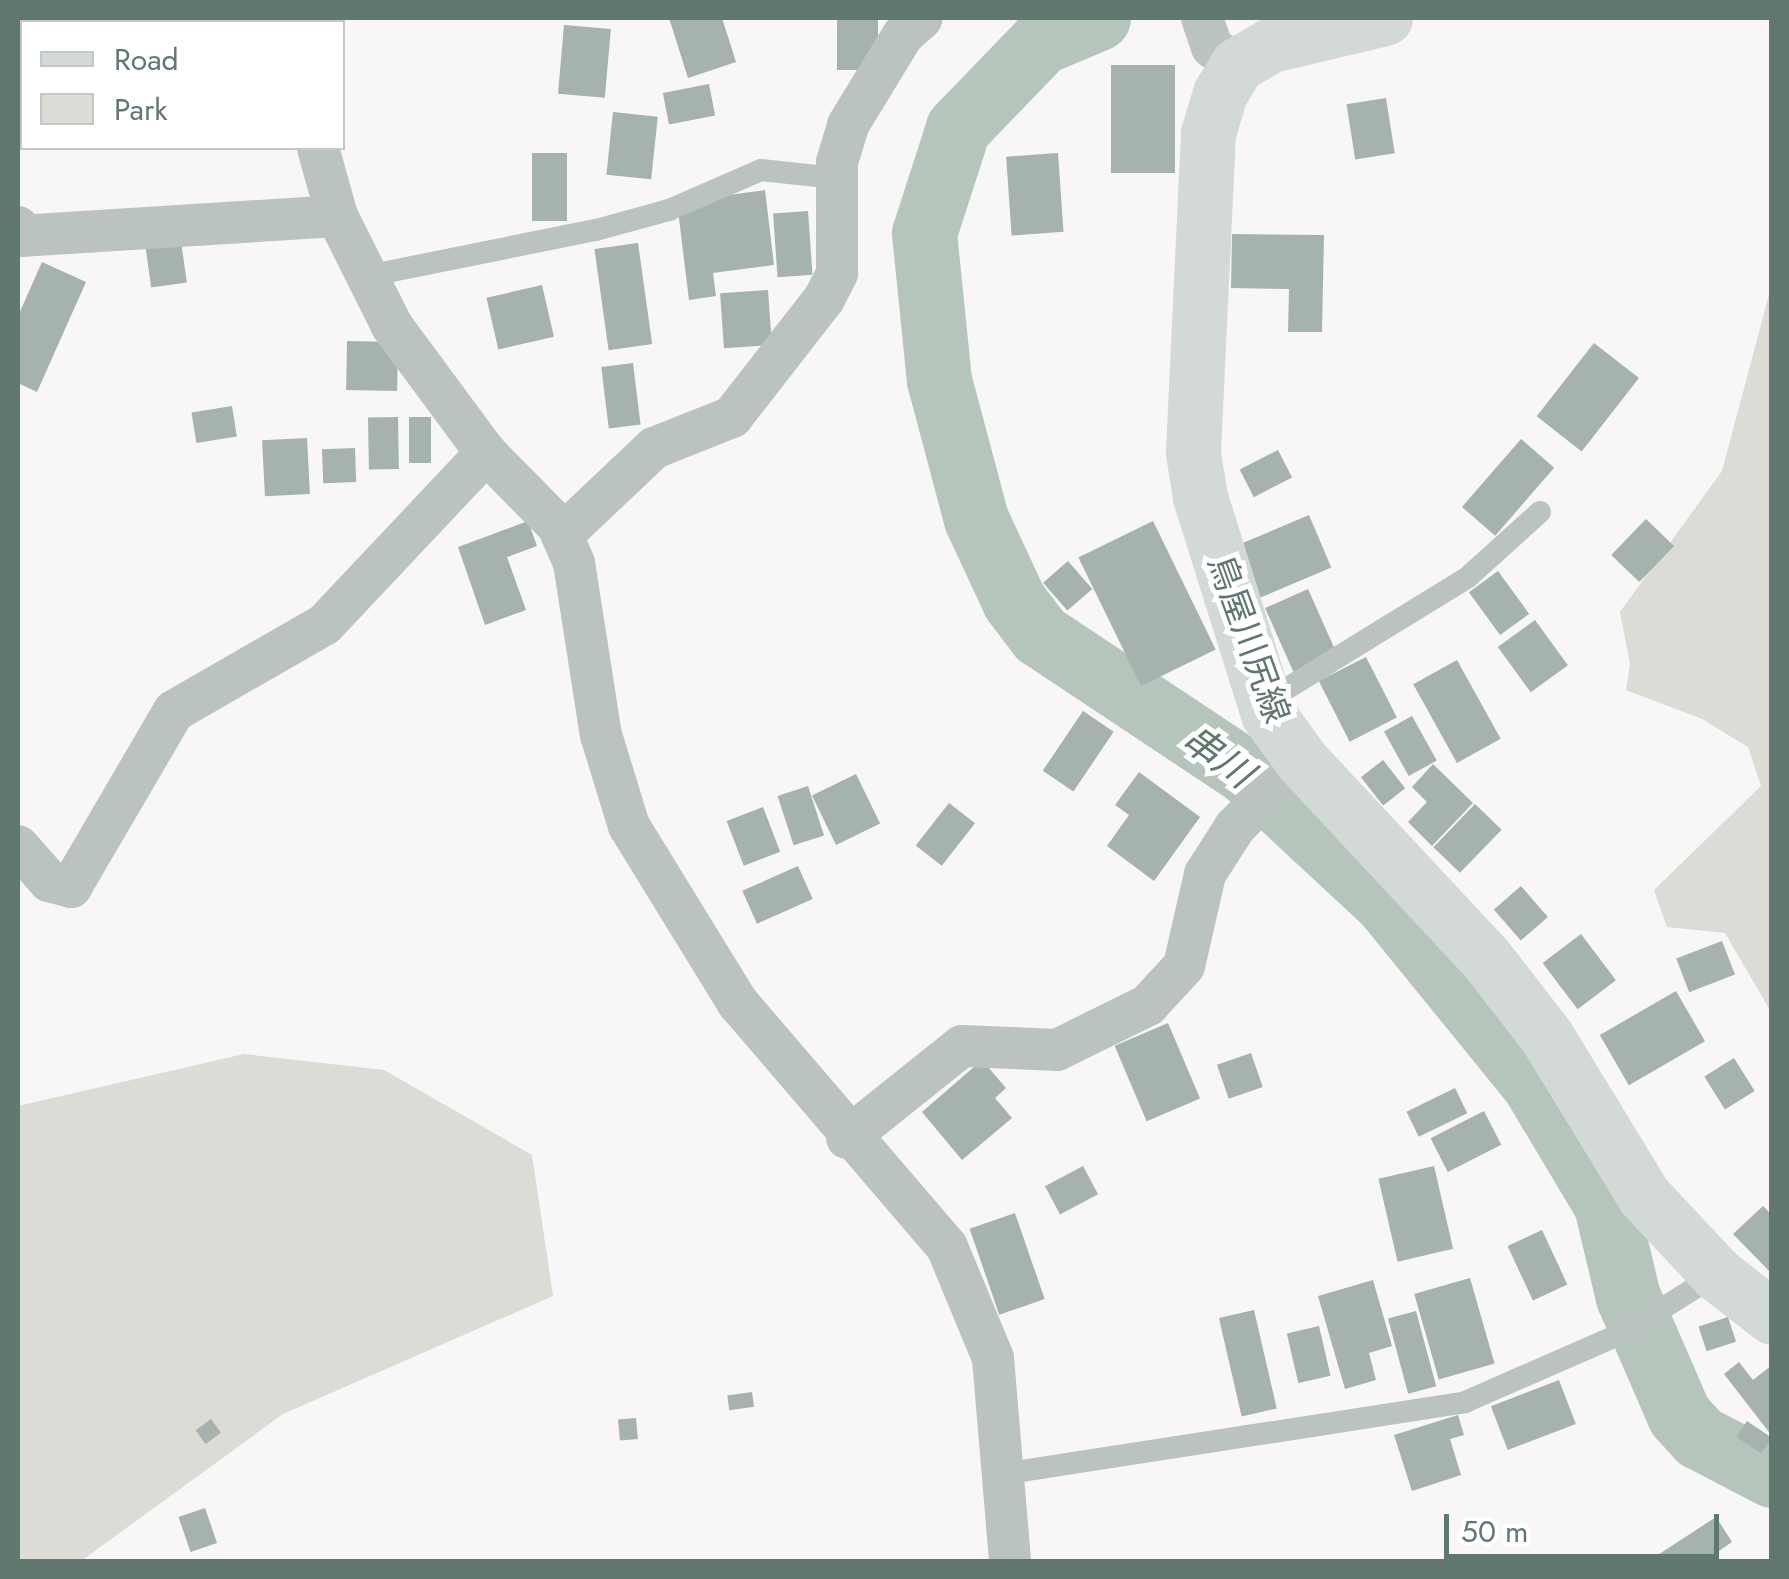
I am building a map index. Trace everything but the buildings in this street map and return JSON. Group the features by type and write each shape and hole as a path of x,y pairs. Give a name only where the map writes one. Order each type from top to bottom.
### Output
{"main road":[{"path":"1237,65 1271,45 1385,18"},
{"name":"鳥屋川尻線","path":"1237,65 1208,133 1193,452 1200,496 1264,702 1293,769 1486,957 1547,1037 1700,1286 1772,1317"}],"street":[{"path":"562,535 641,459 732,417 774,371 837,273 836,178 848,124 903,35 922,18"},
{"path":"1202,18 1212,47 1237,65"},
{"path":"319,150 337,216 392,326 486,453 562,535 574,562 601,735 628,826 738,1003 847,1138 947,1247 993,1358 1010,1562"},
{"path":"18,227 20,236 337,216"},
{"path":"18,846 49,881 70,888 174,711 325,624 486,453"},
{"path":"847,1138 962,1046 1057,1050 1148,1005 1184,966 1200,885 1235,826 1293,769"}],"lane":[{"path":"367,276 596,230 669,210 761,170 836,178"},
{"path":"1264,702 1468,577 1540,512"},
{"path":"1002,1474 1465,1402 1625,1332 1700,1286"}],"green space":[{"path":"1771,287 1771,1012 1725,933 1667,927 1654,890 1761,786 1748,747 1702,719 1626,690 1630,664 1620,612 1722,471"},
{"path":"244,1054 384,1070 532,1155 553,1296 283,1414 81,1561 18,1562 18,1106"}],"waterway":[{"name":"串川","path":"1098,18 1041,42 958,128 924,233 939,380 976,519 1014,601 1040,635 1246,772 1386,902 1534,1084 1606,1205 1628,1297 1679,1415 1699,1437 1772,1475"}]}
